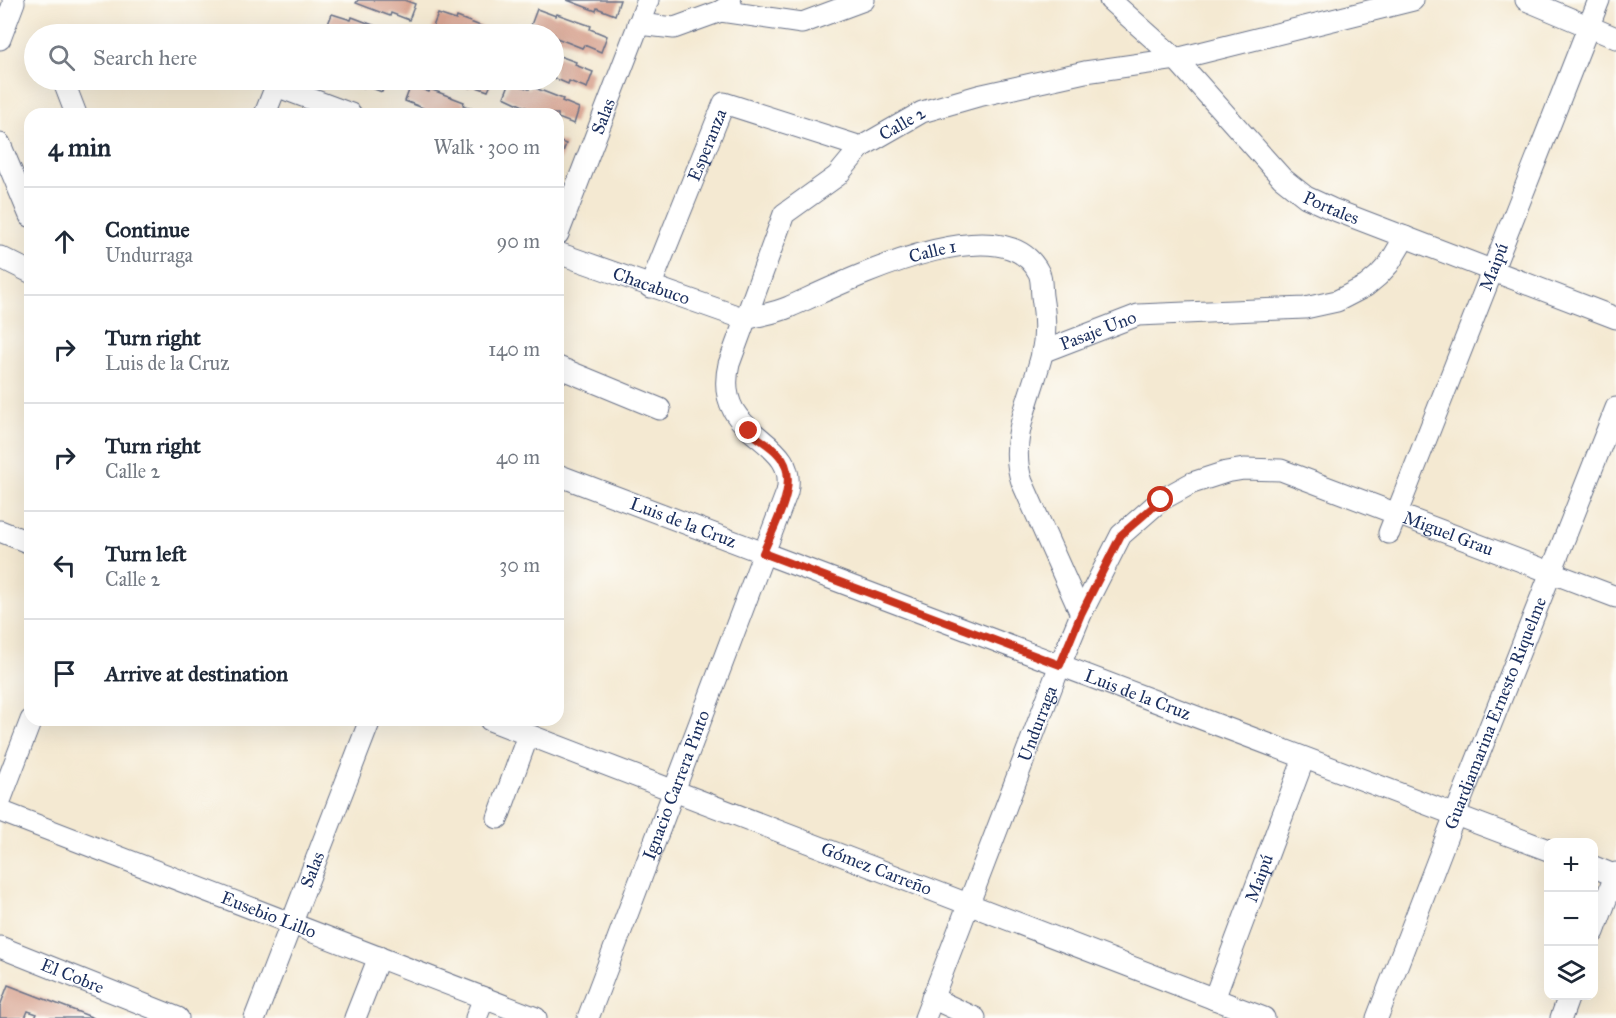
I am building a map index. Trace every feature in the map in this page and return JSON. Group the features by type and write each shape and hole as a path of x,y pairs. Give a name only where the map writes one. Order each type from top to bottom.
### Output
{"street":[{"path":"0,39 13,0"},
{"name":"Salas","path":"565,194 648,0"},
{"path":"638,24 674,28 729,6 802,23 864,0"},
{"name":"Portales","path":"1110,0 1176,59 1282,178 1294,188 1332,210 1616,318"},
{"name":"Calle 2","path":"763,553 787,492 789,475 783,459 742,425 729,402 727,374 784,214 837,176 861,147 922,112 978,96 1085,72 1176,59 1413,0"},
{"path":"1526,0 1616,38"},
{"name":"Maipú","path":"1389,533 1599,0"},
{"path":"67,90 74,108"},
{"path":"267,108 274,90"},
{"path":"287,90 335,108"},
{"name":"Esperanza","path":"650,286 724,103 861,147"},
{"path":"0,144 24,202"},
{"name":"Pasaje Uno","path":"1081,614 1022,482 1017,463 1017,439 1042,352 1138,315 1305,308 1337,302 1378,276 1389,264 1405,237"},
{"name":"Calle 1","path":"745,319 786,309 860,275 932,251 975,244 998,244 1019,252 1027,258 1040,275 1045,315 1042,352"},
{"name":"Chacabuco","path":"564,255 745,319"},
{"path":"0,257 24,269"},
{"path":"564,369 660,409"},
{"name":"Guardiamarina Ernesto Riquelme","path":"1377,1018 1616,408"},
{"name":"Miguel Grau","path":"1281,470 1616,597"},
{"name":"Undurraga","path":"925,1018 1060,665 1081,614 1121,535 1161,500 1192,483 1226,472 1281,470"},
{"name":"Luis de la Cruz","path":"564,477 1544,848"},
{"path":"0,531 24,541"},
{"name":"Ignacio Carrera Pinto","path":"588,1018 763,553"},
{"path":"0,801 29,726"},
{"name":"Salas","path":"255,1018 368,726"},
{"name":"Gómez Carreño","path":"505,726 1264,1018"},
{"path":"498,818 528,735"},
{"name":"Maipú","path":"1214,999 1304,758"},
{"name":"Eusebio Lillo","path":"0,811 536,1018"},
{"path":"1598,869 1616,875 1598,920"},
{"name":"El Cobre","path":"0,947 178,1018"},
{"path":"355,1018 379,957"},
{"path":"476,1018 484,998"},
{"path":"932,998 975,1018"},
{"path":"1560,1018 1567,1000"}],"building":[{"path":"358,0 404,0 415,4 409,20 391,13 390,16 356,3"},
{"path":"567,0 620,0 615,15 597,8 596,11"},
{"path":"537,9 591,26 590,29 607,36 601,52 584,45 582,48 564,41 564,24 531,24"},
{"path":"332,14 351,20 352,17 370,24 328,24"},
{"path":"438,14 456,20 457,17 475,24 434,24"},
{"path":"564,58 593,72 587,88 569,81 568,84 564,82"},
{"path":"409,90 429,92 433,90 464,102 463,105 471,108 423,108 405,101"},
{"path":"507,90 540,90 579,108 574,124 564,120 564,108 527,108 504,97"},
{"path":"8,985 94,1018 35,1018 37,1014 28,1011 25,1018 0,1018 0,1006"}],"route":[{"path":"749,431 778,453 787,466 789,475 787,492 763,553 1060,665 1081,614 1121,535 1133,522 1161,500"}]}
